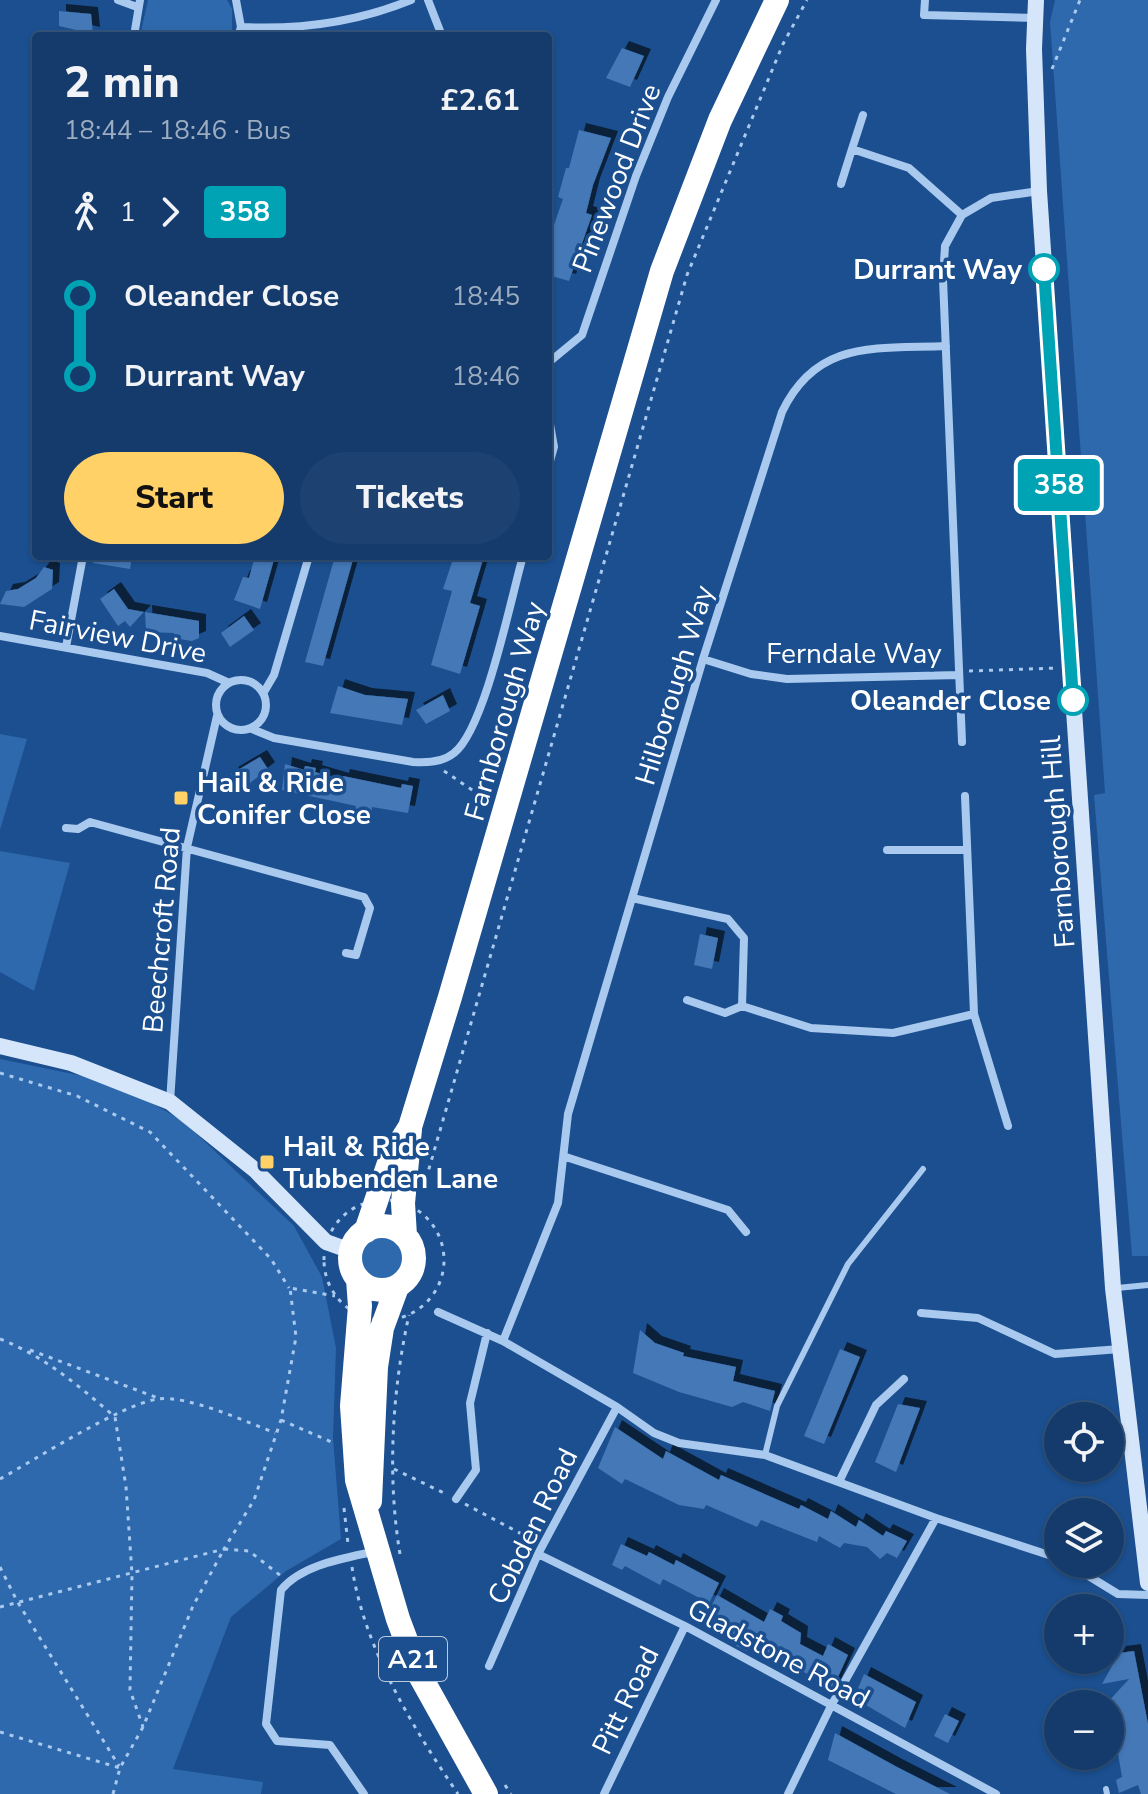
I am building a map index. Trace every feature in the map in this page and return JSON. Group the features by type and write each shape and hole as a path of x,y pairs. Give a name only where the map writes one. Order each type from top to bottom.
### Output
{"highway":[{"name":"Farnborough Way","path":"405,1236 403,1203 410,1127 491,864 662,271 704,157 777,0"},
{"name":"Farnborough Way","path":"366,1231 370,1202 391,1157 410,1127"},
{"path":"387,1226 405,1236 414,1253 414,1263 411,1273 397,1287 377,1290 358,1279 352,1269 351,1251 366,1231 387,1226"},
{"name":"A21","path":"358,1279 350,1310 352,1431 357,1480 418,1672 495,1789"},
{"name":"A21","path":"369,1513 382,1465 373,1394 384,1321 397,1287"}],"main road":[{"name":"Farnborough Hill","path":"1036,0 1039,191 1113,1288 1144,1517 1148,1583"},
{"path":"0,1046 71,1063 170,1102 255,1170 326,1242 351,1251"}],"street":[{"path":"118,0 138,4 134,32"},
{"path":"236,0 240,32 327,24 383,11 411,0"},
{"path":"428,0 440,32"},
{"name":"Pinewood Drive","path":"552,360 582,335 636,176 668,97 716,0"},
{"path":"925,0 924,15 1035,18"},
{"path":"841,184 863,115"},
{"path":"852,149 909,168 962,215"},
{"path":"962,742 944,255 949,235 962,215 991,198 1039,191"},
{"name":"Hilborough Way","path":"503,1341 558,1203 566,1157 568,1114 703,659 777,424 801,380 827,359 847,352 946,346"},
{"path":"66,647 82,560"},
{"path":"264,692 274,675 308,560"},
{"path":"252,729 262,720 266,706 264,692 255,682 241,679 227,682 219,693 217,716 237,731 252,729 274,738 431,763 453,755 470,737 522,560"},
{"name":"Fairview Drive","path":"0,636 207,673 227,682"},
{"name":"Ferndale Way","path":"703,659 751,674 787,679 959,675"},
{"name":"Beechcroft Road","path":"170,1102 187,847 217,716"},
{"path":"965,796 974,1014 1008,1126"},
{"path":"66,828 78,829 90,822 364,897 370,908 356,955 346,953"},
{"path":"887,850 966,850"},
{"path":"632,898 728,919 744,938 742,1006"},
{"path":"687,1000 725,1013 742,1006 811,1028 893,1033 974,1014"},
{"path":"566,1157 728,1210 746,1232"},
{"path":"438,1312 503,1341 617,1407 654,1433 679,1443 765,1455 936,1518 1044,1553"},
{"path":"921,1313 978,1318 1055,1354 1121,1349"},
{"path":"456,1499 476,1470 470,1403 487,1333"},
{"path":"839,1482 876,1405 904,1379"},
{"name":"Cobden Road","path":"489,1666 541,1550 617,1407"},
{"path":"788,1794 831,1706 936,1518"},
{"name":"Gladstone Road","path":"541,1550 980,1790 996,1794"},
{"path":"364,1794 330,1745 277,1741 266,1724 277,1603 288,1581 316,1567 378,1551"},
{"path":"1092,1578 1118,1594 1148,1595"},
{"name":"Pitt Road","path":"604,1794 685,1626"}],"lane":[{"path":"765,1455 777,1406 848,1264 923,1169"},
{"path":"1113,1288 1148,1285"}],"path":[{"path":"426,1179 687,275 783,44 807,0"},
{"path":"1035,85 1052,69 1067,30 1073,24 1071,19 1080,0"},
{"path":"959,675 970,670 1071,668"},
{"path":"431,763 494,805"},
{"path":"0,1073 77,1096 150,1132 271,1259 290,1288 296,1337 281,1420 254,1500 193,1606 143,1727 120,1768 113,1794"},
{"path":"350,1310 384,1321 409,1315 431,1299 440,1281 444,1261 441,1241 432,1224 403,1203 370,1202"},
{"path":"290,1288 335,1296"},
{"path":"403,1566 382,1465 409,1315"},
{"path":"0,1339 159,1399 214,1409 276,1433"},
{"path":"22,1348 75,1383 115,1417 126,1487 132,1574 130,1690 143,1727"},
{"path":"0,1479 115,1417 159,1399"},
{"path":"281,1420 330,1443"},
{"path":"382,1465 456,1499 541,1550"},
{"path":"0,1607 224,1549 249,1551 288,1581"},
{"path":"0,1567 17,1601 120,1768"},
{"path":"0,1732 120,1768"},
{"path":"495,1789 511,1794"}],"shaded area":[{"path":"148,0 227,0 232,9 232,32 141,32"},
{"path":"1055,0 1148,0 1148,1256 1132,1256 1094,795 1105,793 1050,22"},
{"path":"0,734 27,739 0,830"},
{"path":"0,851 70,863 34,991 0,972"},
{"path":"0,1059 117,1083 183,1121 294,1226 322,1277 336,1348 333,1438 341,1539 286,1571 231,1617 173,1769 263,1782 261,1794 0,1794"},
{"path":"382,1236 398,1242 404,1258 398,1274 382,1280 366,1274 360,1258 366,1242"}],"building":[{"path":"59,11 91,14 93,32 84,32 59,26"},
{"path":"622,48 644,56 630,87 606,78"},
{"path":"579,130 611,138 593,185 586,213 592,215 569,281 552,276 552,231 563,199 558,197 566,168 569,168"},
{"path":"93,560 131,560 130,569 93,563"},
{"path":"254,560 274,560 260,609 234,600 243,577 249,578"},
{"path":"334,560 353,560 323,666 305,662"},
{"path":"453,560 483,560 470,603 480,606 460,674 431,665 452,591 443,589"},
{"path":"44,567 53,570 52,589 24,607 0,604 6,591 18,589 36,578"},
{"path":"114,589 128,609 144,612 130,627 125,621 118,626 100,599"},
{"path":"145,612 199,621 199,638 192,641 173,638 174,633 146,632"},
{"path":"244,616 254,630 230,647 221,633"},
{"path":"338,686 365,695 408,699 402,725 330,713"},
{"path":"443,695 450,711 426,724 416,710"},
{"path":"260,757 268,769 242,789 231,774"},
{"path":"285,764 304,770 305,766 316,768 315,772 342,780 343,776 401,788 402,784 413,786 408,813 372,807 371,815 355,810 356,806 282,790"},
{"path":"700,934 718,938 712,969 694,965"},
{"path":"640,1330 655,1343 684,1353 683,1356 736,1367 733,1381 775,1391 770,1411 743,1402 732,1407 679,1392 633,1373"},
{"path":"840,1349 860,1357 824,1444 804,1436"},
{"path":"898,1404 920,1408 896,1472 875,1462"},
{"path":"615,1427 663,1459 666,1451 719,1480 721,1475 799,1509 801,1505 828,1519 831,1511 856,1527 859,1520 883,1536 886,1531 907,1541 897,1558 887,1553 880,1559 867,1547 844,1543 840,1548 819,1536 817,1542 761,1520 757,1527 706,1505 704,1509 679,1505 625,1479 622,1484 598,1468"},
{"path":"621,1544 647,1556 649,1552 674,1565 676,1560 719,1583 709,1603 663,1579 660,1585 625,1566 622,1570 612,1565"},
{"path":"717,1595 764,1622 770,1609 783,1616 781,1621 801,1633 800,1644 823,1656 828,1644 848,1655 833,1688 751,1643 747,1651 736,1646 739,1640 703,1622"},
{"path":"1134,1651 1148,1724 1148,1794 1141,1794 1138,1785 1119,1793 1116,1780 1122,1777 1121,1770 1124,1770 1124,1690 1119,1690 1129,1679 1102,1684 1107,1674 1124,1674 1124,1652"},
{"path":"864,1674 916,1702 905,1728 854,1698"},
{"path":"945,1714 959,1721 948,1743 934,1736"},
{"path":"835,1733 950,1794 896,1794 828,1760"}],"bus line":[{"name":"358","path":"1044,269 1073,700"}],"place":[{"name":"Durrant Way","path":"1044,269"},
{"name":"Oleander Close","path":"1073,700"},
{"name":"Hail & Ride Conifer Close","path":"181,798"},
{"name":"Hail & Ride Tubbenden Lane","path":"267,1162"}]}
